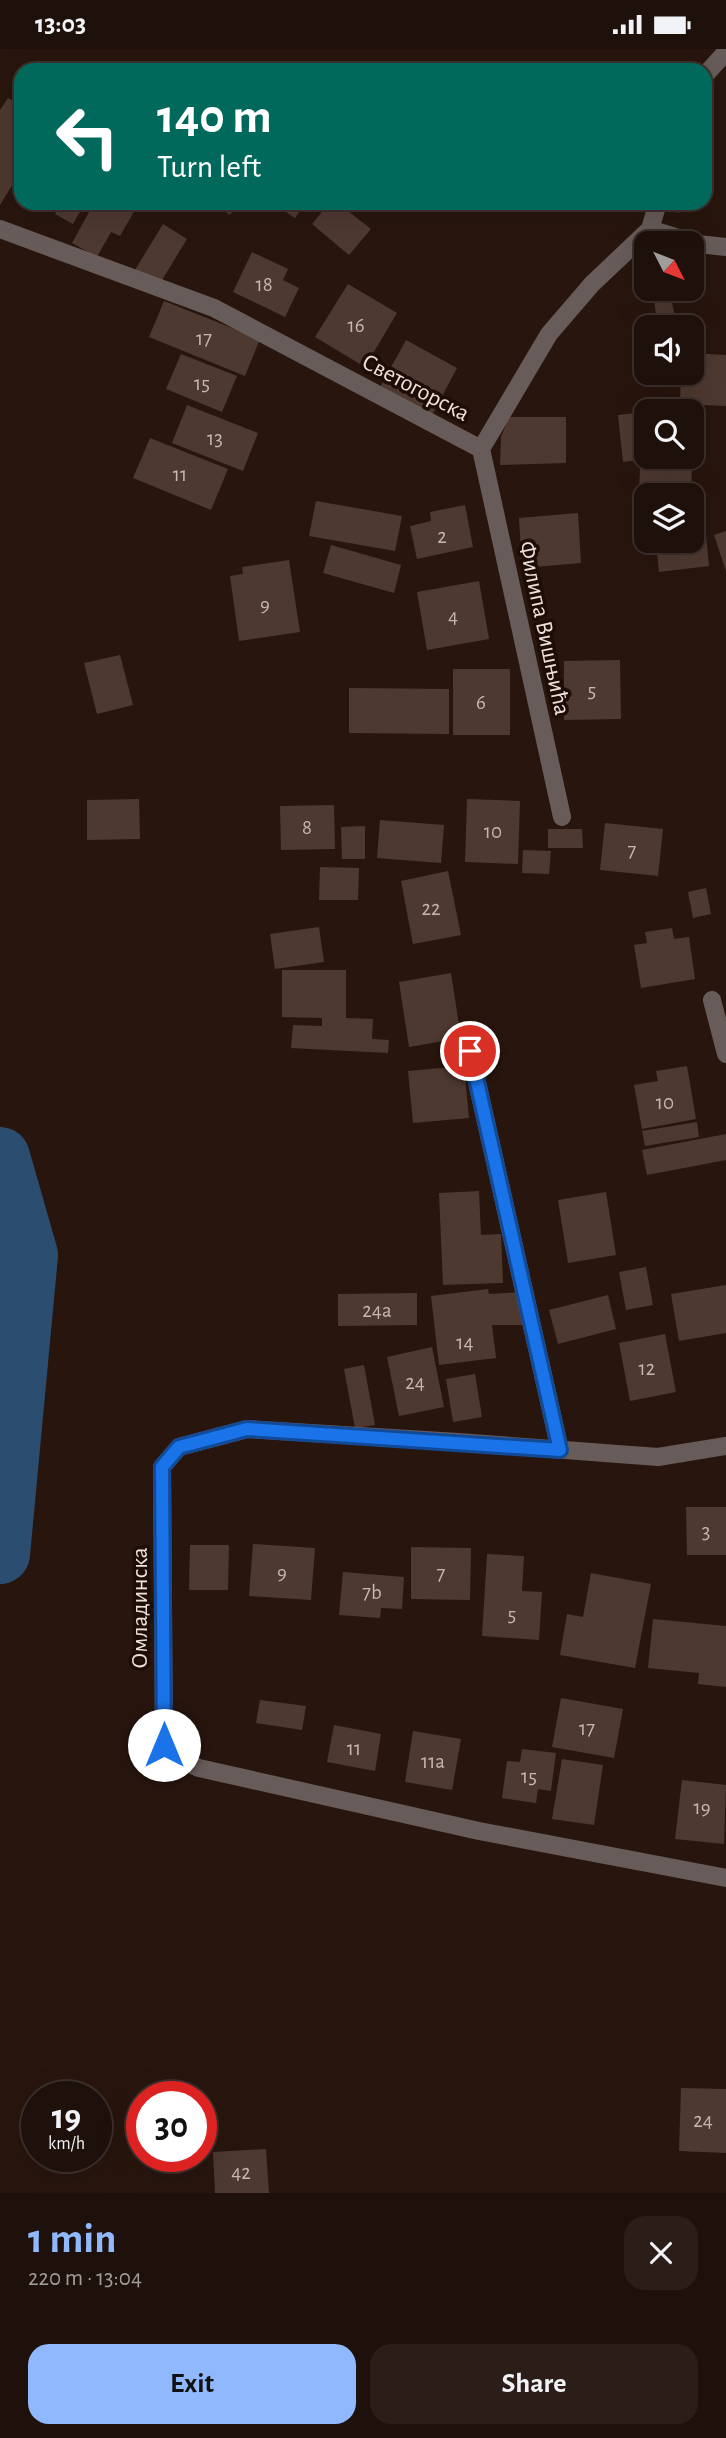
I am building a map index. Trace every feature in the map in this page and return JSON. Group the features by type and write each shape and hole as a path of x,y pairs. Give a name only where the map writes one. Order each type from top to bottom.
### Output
{"street":[{"path":"712,67 726,52"},
{"path":"656,210 650,229 698,244 726,247"},
{"name":"Светогорска","path":"0,229 214,308 481,449 549,334 592,284 650,229"},
{"name":"Филипа Вишњића","path":"481,449 562,817"},
{"path":"712,1000 726,1054"},
{"path":"470,1051 560,1450"},
{"name":"Омладинска","path":"726,1446 657,1457 247,1429 179,1447 162,1467 164,1745 183,1761 199,1768 479,1831 726,1878"}],"building":[{"path":"8,98 14,102 14,182 0,205 0,110"},
{"path":"57,210 81,210 73,224 55,214"},
{"path":"90,210 135,210 120,236 111,232 97,257 72,243"},
{"path":"283,210 300,210 295,218"},
{"path":"323,210 347,210 371,229 349,255 312,224"},
{"path":"163,224 187,239 159,285 135,270"},
{"path":"252,252 288,269 283,280 299,288 285,317 233,292"},
{"path":"348,284 397,313 365,367 315,337"},
{"path":"164,301 260,339 245,376 149,337"},
{"path":"654,301 672,301 675,315 656,315"},
{"path":"406,340 457,368 431,417 379,389"},
{"path":"181,354 237,376 222,412 166,389"},
{"path":"704,354 726,355 726,406 704,405 704,399 680,399 681,385 704,385"},
{"path":"187,405 258,433 243,471 172,443"},
{"path":"634,413 634,461 623,462 618,415"},
{"path":"509,417 566,417 566,463 500,465 501,437"},
{"path":"150,438 228,469 211,510 133,478"},
{"path":"640,469 692,469 691,483 639,483"},
{"path":"316,501 402,516 395,551 309,536"},
{"path":"465,505 473,547 417,559 410,526 431,521 430,512"},
{"path":"578,513 581,563 522,568 519,518"},
{"path":"704,514 709,566 659,572 657,553 704,553"},
{"path":"726,531 726,571 714,535"},
{"path":"331,545 401,565 394,593 323,573"},
{"path":"289,560 300,632 239,641 230,576 243,574 242,567"},
{"path":"479,581 489,639 427,650 417,592"},
{"path":"120,655 133,705 97,714 84,663"},
{"path":"620,660 621,719 564,720 564,661"},
{"path":"453,669 510,669 510,735 453,735"},
{"path":"349,688 449,689 449,734 349,733"},
{"path":"139,799 140,839 87,840 87,800"},
{"path":"467,799 520,801 518,864 465,862"},
{"path":"334,805 335,849 281,850 280,806"},
{"path":"380,820 444,825 441,863 377,858"},
{"path":"605,823 663,829 658,876 600,870"},
{"path":"365,826 365,859 342,859 341,827"},
{"path":"548,829 582,829 583,848 548,848"},
{"path":"523,850 551,851 549,874 522,873"},
{"path":"320,867 359,868 358,900 319,900"},
{"path":"448,871 461,935 413,944 401,881"},
{"path":"706,888 711,914 693,918 688,892"},
{"path":"319,927 324,962 275,969 270,934"},
{"path":"672,928 674,939 689,937 695,979 641,988 634,945 647,943 645,932"},
{"path":"282,970 346,970 346,1018 373,1019 372,1039 389,1040 388,1053 291,1048 293,1025 322,1026 322,1018 282,1017"},
{"path":"451,973 461,1038 409,1047 399,982"},
{"path":"464,1066 469,1118 413,1123 408,1071"},
{"path":"687,1066 696,1119 642,1129 634,1085 658,1081 656,1071"},
{"path":"697,1122 699,1137 645,1146 642,1131"},
{"path":"726,1134 726,1160 647,1175 642,1150"},
{"path":"479,1191 481,1235 501,1234 503,1283 443,1285 439,1193"},
{"path":"606,1192 616,1255 568,1263 558,1200"},
{"path":"646,1267 653,1305 626,1310 619,1272"},
{"path":"726,1285 726,1333 679,1341 671,1294"},
{"path":"488,1289 489,1294 522,1292 525,1325 492,1325 496,1358 439,1365 431,1296"},
{"path":"417,1293 417,1325 338,1326 338,1294"},
{"path":"608,1295 616,1329 558,1344 549,1310"},
{"path":"665,1334 676,1392 630,1401 619,1343"},
{"path":"432,1347 444,1407 399,1416 387,1357"},
{"path":"364,1365 375,1425 355,1428 344,1369"},
{"path":"475,1374 482,1417 453,1422 446,1379"},
{"path":"686,1507 726,1507 726,1555 687,1555"},
{"path":"253,1544 315,1548 311,1600 249,1596"},
{"path":"190,1545 229,1545 228,1590 189,1590"},
{"path":"411,1547 471,1548 470,1600 411,1599"},
{"path":"487,1554 524,1556 522,1591 542,1592 539,1640 482,1636"},
{"path":"343,1572 404,1577 402,1609 381,1608 380,1618 339,1615"},
{"path":"591,1573 651,1584 635,1668 560,1655 567,1614 583,1617"},
{"path":"653,1619 726,1626 726,1687 698,1684 699,1673 648,1668"},
{"path":"561,1698 623,1709 614,1758 552,1747"},
{"path":"260,1700 306,1706 302,1730 256,1723"},
{"path":"334,1725 381,1734 375,1771 327,1762"},
{"path":"413,1731 461,1739 452,1790 405,1782"},
{"path":"522,1749 556,1753 551,1791 538,1789 536,1803 502,1798 507,1761 520,1762"},
{"path":"562,1759 603,1765 594,1825 552,1819"},
{"path":"682,1780 726,1785 724,1844 675,1839"},
{"path":"681,2088 726,2089 726,2153 679,2151"},
{"path":"266,2149 269,2193 215,2193 217,2152"}],"waterway":[{"path":"0,1157 28,1255 0,1554"}],"route":[{"path":"164,1745 162,1467 179,1447 247,1429 560,1450 470,1051"}]}
